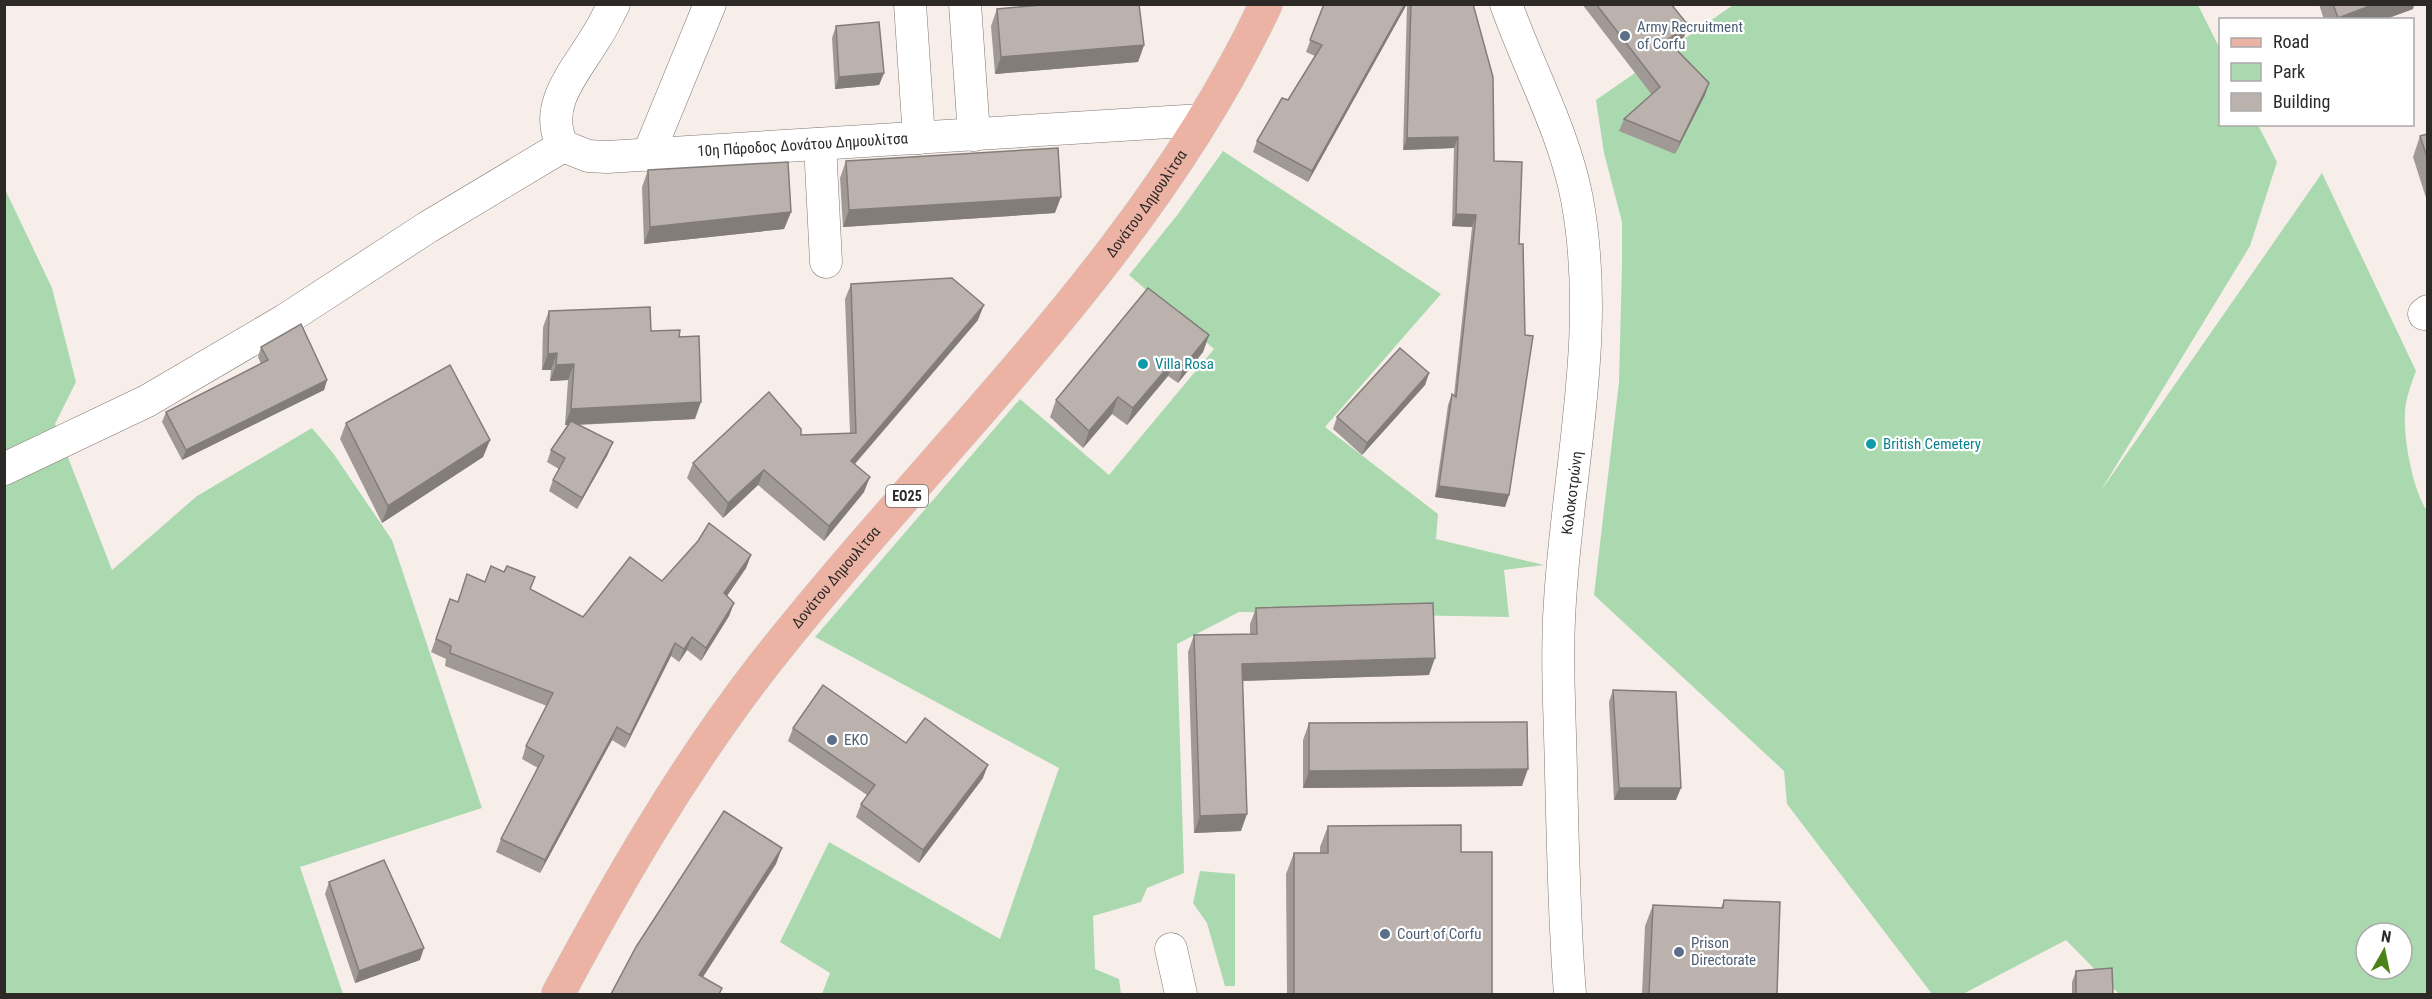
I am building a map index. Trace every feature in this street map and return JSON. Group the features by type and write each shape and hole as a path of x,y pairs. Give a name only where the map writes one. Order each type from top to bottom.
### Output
{"main road":[{"name":"Δονάτου Δημουλίτσα","path":"558,994 653,825 728,712 820,596 1033,353 1083,291 1152,197 1202,120 1266,4"}],"street":[{"path":"4,469 147,401 285,320 428,226 563,146 557,128 561,96 567,80 597,37 614,4"},
{"path":"648,154 711,4"},
{"path":"910,4 919,138"},
{"path":"965,4 974,135"},
{"name":"Κολοκοτρώνη","path":"1506,4 1569,162 1577,201 1586,298 1579,436 1571,490 1560,602 1559,692 1565,932 1570,994"},
{"name":"10η Πάροδος Δονάτου Δημουλίτσα","path":"563,146 597,156 648,154 1202,120"},
{"path":"820,144 826,262"},
{"path":"1171,949 1181,994"}],"green space":[{"path":"1733,5 2198,5 2219,47 2219,126 2259,126 2277,162 2250,246 2100,492 2322,173 2416,371 2406,403 2405,428 2409,459 2417,490 2428,512 2427,994 2119,994 2066,940 1963,994 1932,994 1787,804 1784,771 1594,595 1619,382 1622,222 1604,153 1596,100"},
{"path":"1223,151 1441,294 1325,427 1438,514 1436,539 1544,565 1504,570 1509,617 1239,612 1177,644 1184,873 1147,888 1141,902 1093,916 1095,969 1119,979 1121,994 822,994 830,973 780,942 829,842 1000,939 1059,768 815,637 1020,399 1109,475 1214,349 1129,275 1178,214"},
{"path":"4,187 52,288 76,382 55,424 112,570 197,496 312,428 333,453 392,540 482,808 300,867 343,994 5,994"},
{"path":"1200,871 1235,874 1235,986 1225,986 1207,923 1193,903"}],"building":[{"path":"1052,4 1139,4 1144,45 1001,57 997,9"},
{"path":"1324,4 1405,4 1312,171 1257,141 1282,98 1288,100 1322,45 1310,40"},
{"path":"1411,4 1473,4 1493,77 1494,161 1522,162 1519,244 1523,244 1525,335 1533,336 1509,495 1439,486 1452,394 1456,397 1476,215 1456,214 1458,137 1407,138"},
{"path":"1596,4 1671,4 1688,25 1667,40 1709,83 1680,142 1624,119 1660,87"},
{"path":"2333,4 2375,4 2338,18"},
{"path":"879,22 884,73 839,77 836,26"},
{"path":"2427,134 2427,157 2420,136"},
{"path":"1058,148 1061,197 849,210 846,161"},
{"path":"788,162 791,212 650,227 648,170"},
{"path":"952,278 984,305 851,461 870,477 829,526 764,470 728,503 693,463 769,392 801,429 801,435 856,433 851,284"},
{"name":"Villa Rosa","path":"1148,288 1209,335 1184,366 1174,360 1133,408 1118,397 1089,431 1056,400"},
{"path":"650,307 651,331 680,330 679,337 699,336 701,402 571,409 574,364 556,365 557,353 548,354 549,311"},
{"path":"301,324 327,380 186,450 166,412 268,360 261,347"},
{"path":"1400,348 1429,373 1367,443 1337,417"},
{"path":"450,365 490,440 388,506 346,423"},
{"path":"571,421 613,442 582,498 553,480 565,458 551,450"},
{"path":"709,523 751,555 724,593 734,603 706,648 692,637 684,649 675,643 630,735 617,727 545,860 501,839 544,756 526,746 553,693 450,653 451,646 436,639 450,599 458,602 467,574 485,582 491,566 504,572 507,566 535,577 530,589 583,617 630,557 662,581 698,541"},
{"path":"1433,603 1435,658 1242,664 1247,814 1200,816 1194,635 1257,634 1256,608"},
{"path":"823,685 906,743 925,718 988,765 923,850 861,804 875,785 793,728"},
{"path":"1613,690 1676,692 1681,788 1619,788"},
{"path":"1527,722 1528,769 1309,771 1309,723"},
{"path":"724,811 782,848 699,975 722,988 719,994 611,994 636,947"},
{"name":"Court of Corfu","path":"1461,825 1461,852 1492,852 1492,994 1294,994 1294,853 1328,853 1328,826"},
{"path":"384,860 424,948 359,971 329,882"},
{"name":"Prison Directorate","path":"1724,900 1780,902 1777,994 1649,994 1653,905 1723,908"},
{"path":"2112,968 2113,994 2076,994 2076,971"}],"place":[{"name":"Army Recruitment of Corfu","path":"1625,36"},
{"name":"Villa Rosa","path":"1143,364"},
{"name":"British Cemetery","path":"1871,444"},
{"name":"EKO","path":"832,740"},
{"name":"Court of Corfu","path":"1385,934"},
{"name":"Prison Directorate","path":"1679,952"}]}
